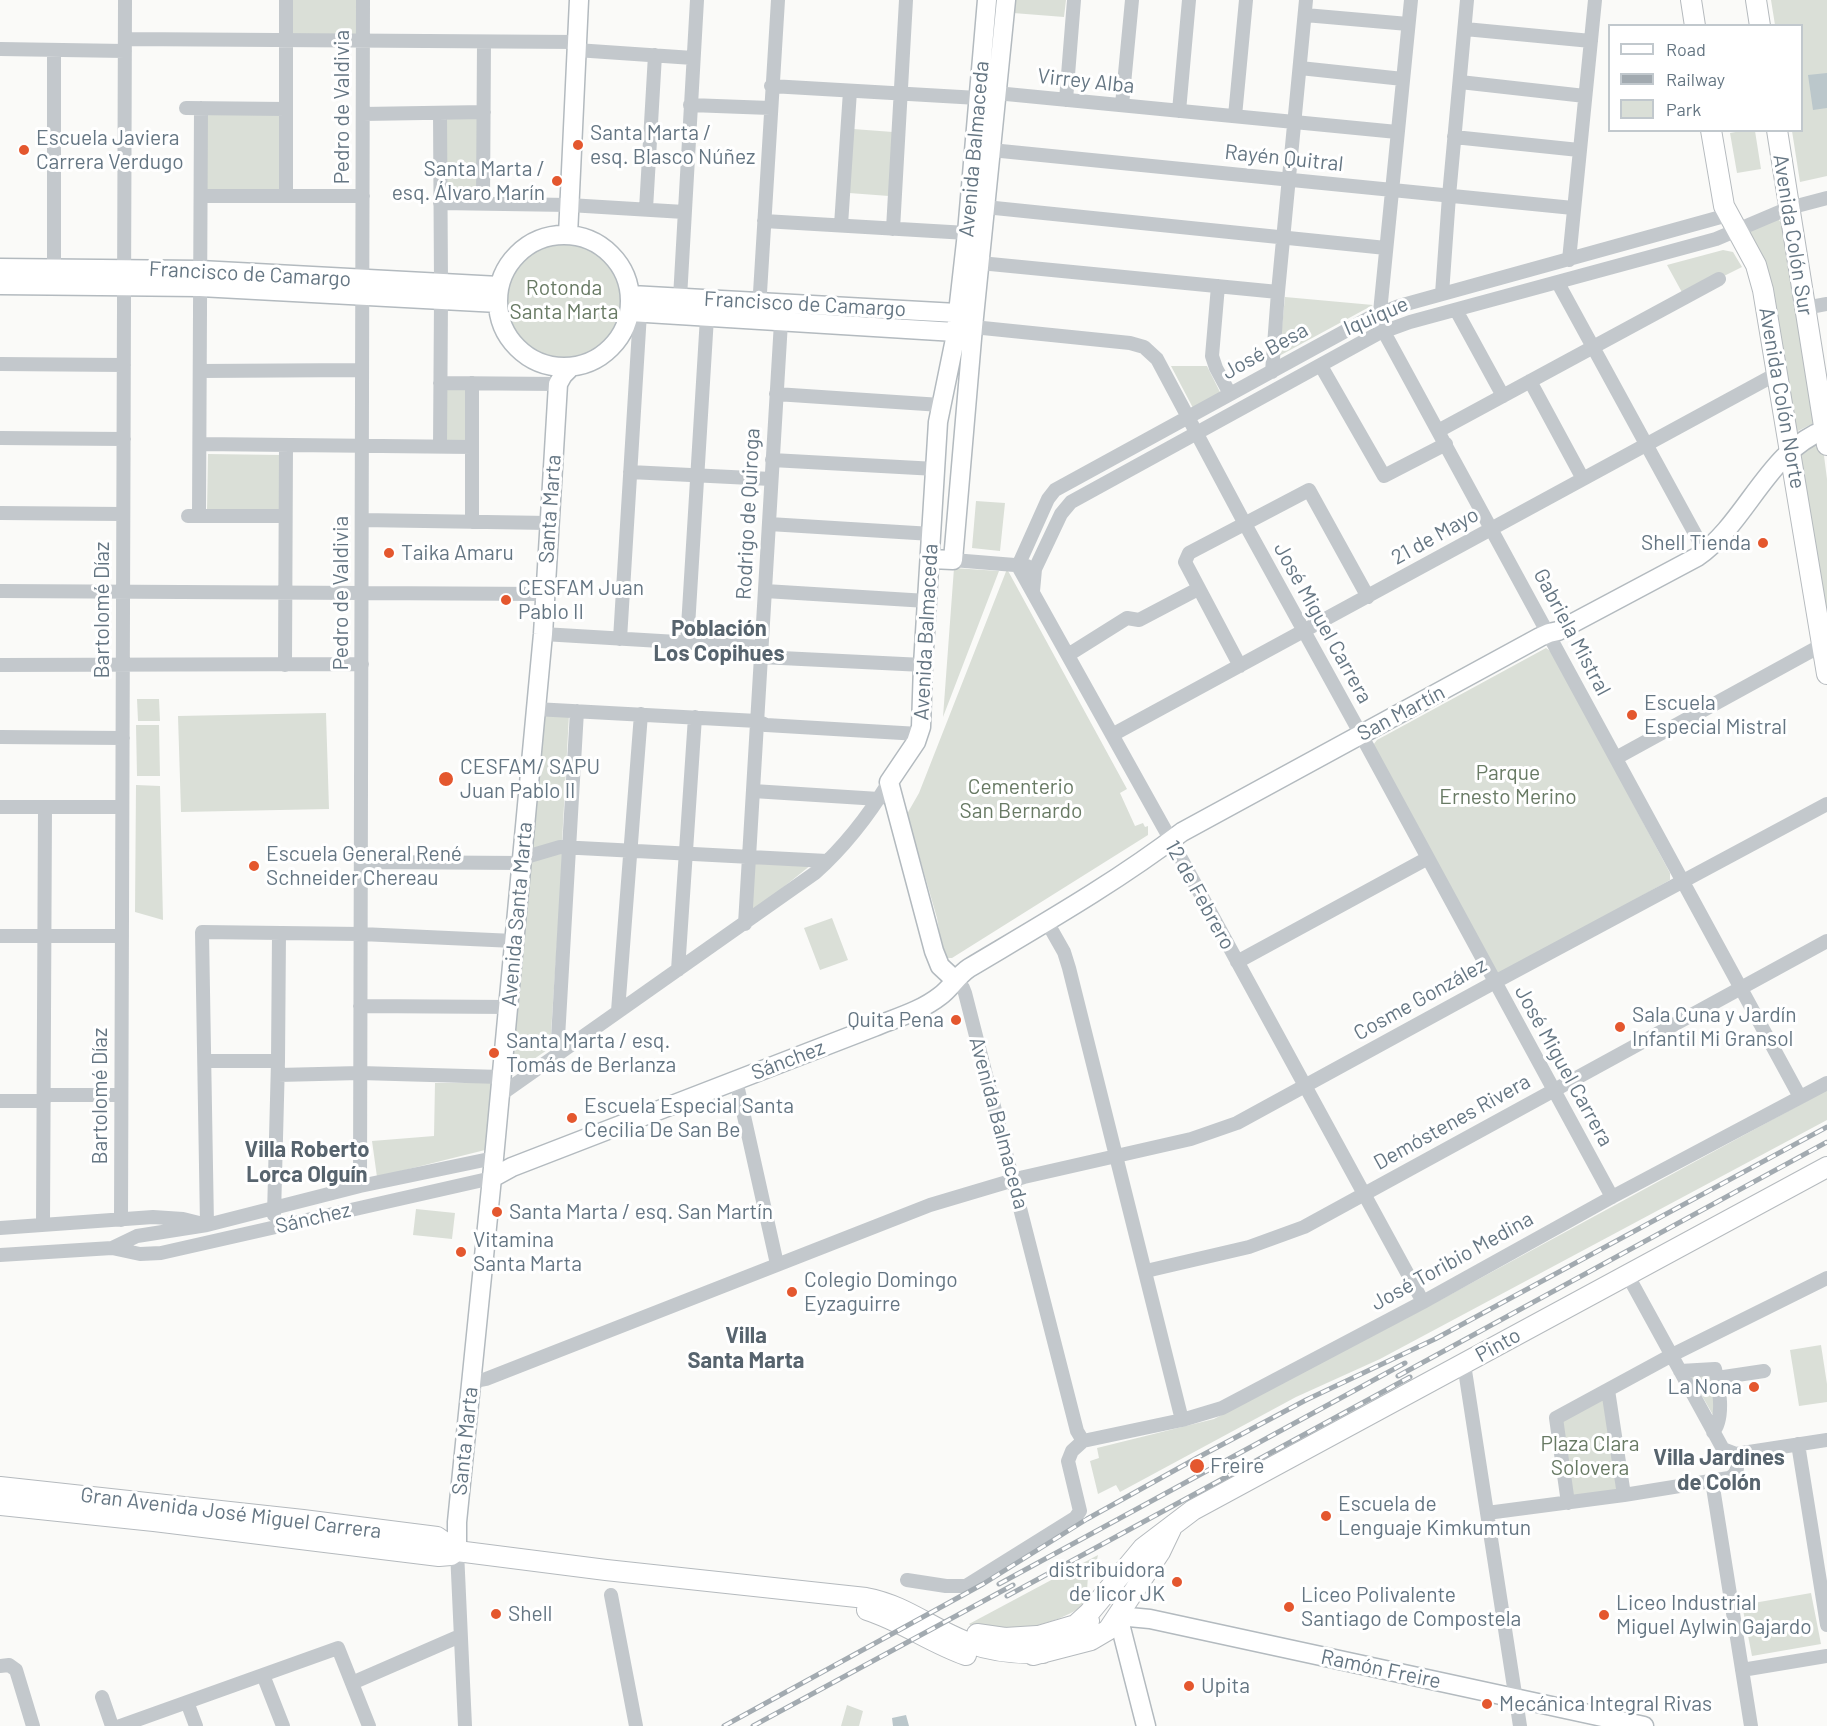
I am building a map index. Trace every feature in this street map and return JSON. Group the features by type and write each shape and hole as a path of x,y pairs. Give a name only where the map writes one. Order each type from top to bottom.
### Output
{"main road":[{"path":"1691,0 1695,24"},
{"path":"1756,0 1760,24"},
{"name":"Avenida Colón Norte","path":"1711,132 1720,189 1732,223 1751,254 1761,278 1827,674"},
{"name":"Avenida Colón Sur","path":"1777,132 1826,435"},
{"name":"Pinto","path":"1077,1623 1096,1605 1151,1541 1200,1506 1627,1274 1818,1178 1827,1167"},
{"name":"Gran Avenida José Miguel Carrera","path":"0,1487 438,1537 457,1551 877,1600 908,1611 951,1635 980,1647 1015,1654 1040,1644 1097,1637 1108,1630 1118,1616"},
{"name":"Gran Avenida José Miguel Carrera","path":"0,1504 439,1556 451,1555 457,1551"},
{"name":"Pinto","path":"1118,1616 1160,1552 1172,1527"},
{"name":"Gran Avenida José Miguel Carrera","path":"802,1590 876,1587 913,1599 968,1631 1040,1644"},
{"name":"Gran Avenida José Miguel Carrera","path":"802,1590 888,1617 943,1646 975,1658 1004,1660 1040,1644 1077,1623 1118,1616"}],"street":[{"name":"Bartolomé Díaz","path":"121,1220 125,0"},
{"path":"286,0 286,196"},
{"name":"Pedro de Valdivia","path":"360,1186 363,0"},
{"path":"568,234 579,0"},
{"path":"680,298 697,0"},
{"path":"758,320 778,0"},
{"path":"893,229 906,0"},
{"name":"Avenida Balmaceda","path":"987,0 967,233 955,332 941,405 919,734 889,782 934,951 940,966 963,988 965,993 1077,1431 1083,1440"},
{"name":"Avenida Balmaceda","path":"953,560 1006,0"},
{"path":"1066,100 1074,0"},
{"path":"1122,105 1132,0"},
{"path":"1179,111 1189,0"},
{"path":"1235,116 1246,0"},
{"path":"1272,372 1306,0"},
{"name":"Gabriela Mistral","path":"1410,0 1380,313 1384,332 1800,1097"},
{"path":"1443,294 1449,195 1467,0"},
{"path":"1569,260 1595,0"},
{"path":"1305,15 1408,24"},
{"path":"1465,29 1591,42"},
{"path":"0,50 54,50 125,45 286,40 484,42 577,46 693,58"},
{"path":"483,203 484,42"},
{"path":"54,50 54,268"},
{"path":"646,209 655,55"},
{"path":"1300,68 1403,79"},
{"path":"1460,82 1585,96"},
{"name":"Virrey Alba","path":"771,87 978,98 996,93 1397,132"},
{"path":"841,225 849,91"},
{"path":"690,105 770,108"},
{"path":"186,108 286,109"},
{"path":"201,108 200,444 194,516 285,516"},
{"path":"363,114 484,112"},
{"path":"440,113 440,446"},
{"path":"1454,137 1579,150"},
{"name":"Rayén Quitral","path":"991,150 1573,208"},
{"path":"201,196 363,196"},
{"path":"1789,208 1827,198"},
{"path":"440,203 569,205 684,212"},
{"path":"985,207 1386,248"},
{"name":"Iquique","path":"1033,591 1037,564 1061,514 1069,504 1384,332 1410,322 1716,239 1732,223 1789,208"},
{"path":"764,221 967,233"},
{"name":"José Besa","path":"1018,566 1053,492 1380,313 1569,260 1732,223"},
{"path":"572,368 550,366 532,359 516,347 501,322 499,295 508,265 524,248 545,237 568,234 588,239 607,250 621,266 629,285 633,307 630,472 620,639"},
{"path":"980,263 1278,292"},
{"name":"Francisco de Camargo","path":"0,268 54,268 124,277"},
{"name":"Francisco de Camargo","path":"0,285 124,277 200,278 499,295"},
{"path":"1438,430 1719,279"},
{"path":"1558,283 1705,552"},
{"path":"1218,286 1212,356 1230,394"},
{"name":"Francisco de Camargo","path":"633,307 680,298 957,313"},
{"path":"1805,308 1827,304"},
{"path":"440,383 558,384 563,375 572,368 595,361 610,350 622,335 633,307"},
{"name":"Francisco de Camargo","path":"633,307 707,317 780,322 955,332 974,327 1130,343 1141,346 1159,362 1188,417"},
{"path":"1456,310 1503,396"},
{"path":"957,313 974,327"},
{"path":"687,643 707,317"},
{"name":"Rodrigo de Quiroga","path":"745,924 780,322"},
{"path":"0,364 124,364"},
{"name":"Santa Marta","path":"543,634 558,384 550,366"},
{"path":"1321,366 1383,476 1446,444"},
{"path":"200,371 362,370"},
{"name":"21 de Mayo","path":"1112,735 1778,373"},
{"path":"1530,381 1583,479"},
{"path":"472,383 472,522"},
{"path":"776,394 941,405"},
{"name":"José Miguel Carrera","path":"1188,417 1612,1197"},
{"name":"San Martín","path":"955,980 965,971 1047,922 1182,832 1549,633 1558,631 1705,552 1726,532 1791,450 1807,438 1826,435"},
{"path":"0,438 124,439"},
{"path":"200,444 472,447"},
{"path":"285,665 286,445"},
{"path":"772,460 936,469"},
{"path":"630,472 771,479"},
{"path":"1240,666 1185,562 1189,553 1309,490 1368,597"},
{"path":"0,513 123,514"},
{"path":"362,520 549,523"},
{"path":"769,524 932,534"},
{"path":"930,559 1018,566 1037,564"},
{"name":"12 de Febrero","path":"1018,566 1424,1302"},
{"path":"1068,655 1127,618 1142,618 1198,589"},
{"path":"0,591 545,594"},
{"path":"765,591 927,601"},
{"path":"543,634 687,643 761,652 923,665"},
{"name":"Avenida Santa Marta","path":"494,1158 543,634"},
{"path":"1616,758 1822,645"},
{"path":"0,665 362,664"},
{"path":"535,709 757,720 766,725 919,734"},
{"path":"557,1055 577,711"},
{"path":"618,1011 641,714"},
{"path":"678,970 695,717"},
{"path":"0,737 123,738"},
{"path":"500,1095 815,873 879,799 889,782"},
{"path":"753,791 879,799"},
{"name":"Cosme González","path":"471,1382 486,1379 930,1205 1014,1179 1191,1139 1225,1128 1305,1087 1827,804"},
{"path":"0,807 122,807"},
{"path":"43,1225 45,807"},
{"path":"361,862 522,863 526,858 560,847 827,861"},
{"path":"1238,962 1428,858"},
{"path":"1047,922 1064,952 1069,968 1182,1420"},
{"path":"207,1225 202,932 361,934 514,941"},
{"path":"275,1226 273,1208 278,1068 279,933"},
{"path":"0,936 122,936"},
{"name":"Demóstenes Rivera","path":"1146,1271 1231,1252 1304,1227 1827,941"},
{"name":"Sánchez","path":"0,1255 112,1248 141,1254 161,1253 492,1178 512,1167 922,1008 949,989 955,980"},
{"path":"360,1006 508,1007"},
{"path":"204,1061 360,1073 501,1077"},
{"path":"736,1080 777,1264"},
{"name":"José Toribio Medina","path":"1083,1440 1182,1420 1222,1408 1424,1302 1612,1197 1827,1083"},
{"path":"0,1101 121,1095"},
{"path":"494,1158 512,1167"},
{"name":"Santa Marta","path":"465,1726 457,1522 494,1158"},
{"name":"Sánchez","path":"112,1248 137,1236 207,1225 360,1186 494,1158"},
{"name":"Sánchez","path":"0,1228 170,1218 207,1225"},
{"path":"1487,1513 1624,1496 1712,1482 1735,1475 1737,1469 1731,1453 1720,1446 1627,1274"},
{"path":"1568,1503 1556,1419 1672,1355 1827,1278"},
{"path":"1464,1364 1520,1726"},
{"path":"1680,1371 1715,1369 1719,1387 1719,1421 1713,1432"},
{"path":"1717,1378 1764,1371"},
{"path":"1608,1390 1624,1496"},
{"path":"907,1580 946,1586 966,1586 1075,1518 1080,1511 1068,1461 1072,1451 1083,1440"},
{"path":"1731,1453 1827,1440"},
{"path":"1798,1444 1827,1625"},
{"path":"1712,1482 1751,1726"},
{"path":"611,1595 636,1726"},
{"path":"1118,1616 1146,1726"},
{"name":"Ramón Freire","path":"1118,1616 1149,1619 1638,1725"},
{"path":"352,1683 460,1636"},
{"path":"120,1726 338,1648 369,1726"},
{"path":"1742,1670 1827,1656"},
{"path":"6,1666 17,1673 33,1726"},
{"path":"263,1675 283,1726"},
{"path":"102,1697 112,1726"},
{"path":"187,1702 196,1726"}],"green space":[{"path":"293,0 359,0 359,34 293,34"},
{"path":"1014,0 1066,0 1064,17 1013,13"},
{"path":"1771,0 1827,0 1827,176 1800,182 1792,132 1803,132 1803,24 1775,24"},
{"path":"207,113 279,113 279,189 207,190"},
{"path":"446,118 478,118 477,196 445,196"},
{"path":"853,129 893,132 889,196 849,193"},
{"path":"1755,132 1761,169 1737,173 1730,133"},
{"path":"1778,219 1785,227 1818,421 1794,433 1743,234"},
{"name":"Rotonda Santa Marta","path":"564,238 588,243 608,256 621,276 626,300 621,324 608,344 588,357 564,362 540,357 520,344 507,324 502,300 507,276 520,256 540,243"},
{"path":"1723,250 1733,252 1742,267 1684,296 1667,265"},
{"path":"1285,297 1373,305 1279,356"},
{"path":"1171,366 1207,366 1221,394 1193,408"},
{"path":"444,385 468,386 466,441 444,441"},
{"path":"1818,443 1823,448 1827,479 1827,636 1801,460 1803,451"},
{"path":"208,454 282,455 281,511 207,510"},
{"path":"976,501 1005,503 1000,551 972,548"},
{"path":"954,568 999,571 943,717"},
{"name":"Cementerio San Bernardo","path":"1007,569 1127,789 1120,793 1135,826 1143,823 1145,827 1148,826 1148,835 952,958 946,958 943,954 937,918 907,814 919,793"},
{"name":"Parque Ernesto Merino","path":"1546,648 1553,653 1670,873 1670,880 1504,973 1496,973 1373,745 1377,740"},
{"path":"137,699 159,699 160,721 138,721"},
{"path":"326,713 329,809 181,812 178,716"},
{"path":"542,713 569,715 562,842 529,850"},
{"path":"136,725 159,725 160,776 137,776"},
{"path":"136,785 160,786 163,920 135,912"},
{"path":"563,853 550,1048 508,1077 524,863"},
{"path":"754,863 811,865 750,914"},
{"path":"832,918 848,960 820,970 804,928"},
{"path":"435,1083 493,1083 485,1150 377,1177 372,1141 434,1136"},
{"path":"1827,1090 1827,1120 1380,1359 1296,1397 1120,1492 1116,1485 1098,1494 1090,1461 1099,1458 1097,1448 1214,1419 1418,1312"},
{"path":"416,1209 455,1213 452,1239 413,1235"},
{"path":"1821,1345 1827,1384 1827,1402 1799,1406 1790,1350"},
{"path":"1690,1375 1711,1377 1717,1422"},
{"name":"Plaza Clara Solovera","path":"1608,1396 1623,1490 1569,1498 1557,1423"},
{"path":"1098,1555 1095,1568 1088,1575 1087,1591 1092,1594 1087,1601 1070,1614 1047,1623 1011,1630 973,1627 969,1624"},
{"path":"1811,1593 1821,1644 1752,1656 1742,1605"},
{"path":"847,1705 863,1711 859,1726 841,1726"}],"shaded area":[{"path":"1827,73 1827,108 1813,110 1808,75"},
{"path":"906,1715 909,1726 893,1726 892,1718"}],"railway":[{"path":"724,1726 983,1584 1087,1519 1195,1459 1306,1400 1435,1339 1827,1127"},
{"path":"1398,1376 1827,1142"},
{"path":"999,1584 1405,1363"},
{"path":"1007,1596 1410,1377"},
{"path":"753,1726 1013,1585"}],"place":[{"name":"Santa Marta / esq. Blasco Núñez","path":"578,145"},
{"name":"Escuela Javiera Carrera Verdugo","path":"24,150"},
{"name":"Santa Marta / esq. Álvaro Marín","path":"557,181"},
{"name":"Shell Tienda","path":"1763,543"},
{"name":"Taika Amaru","path":"389,553"},
{"name":"CESFAM Juan Pablo II","path":"506,600"},
{"name":"Escuela Especial Mistral","path":"1632,715"},
{"name":"CESFAM/ SAPU Juan Pablo II","path":"446,779"},
{"name":"Escuela General René Schneider Chereau","path":"254,866"},
{"name":"Quita Pena","path":"956,1020"},
{"name":"Sala Cuna y Jardín Infantil Mi Gransol","path":"1620,1027"},
{"name":"Santa Marta / esq. Tomás de Berlanza","path":"494,1053"},
{"name":"Escuela Especial Santa Cecilia De San Be","path":"572,1118"},
{"name":"Santa Marta / esq. San Martín","path":"497,1212"},
{"name":"Vitamina Santa Marta","path":"461,1252"},
{"name":"Colegio Domingo Eyzaguirre","path":"792,1292"},
{"name":"La Nona","path":"1754,1387"},
{"name":"Freire","path":"1197,1466"},
{"name":"Escuela de Lenguaje Kimkumtun","path":"1326,1516"},
{"name":"distribuidora de licor JK","path":"1177,1582"},
{"name":"Liceo Polivalente Santiago de Compostela","path":"1289,1607"},
{"name":"Shell","path":"496,1614"},
{"name":"Liceo Industrial Miguel Aylwin Gajardo","path":"1604,1615"},
{"name":"Upita","path":"1189,1686"},
{"name":"Mecánica Integral Rivas","path":"1487,1704"}],"district":[{"name":"Población Los Copihues","path":"719,642"},
{"name":"Villa Roberto Lorca Olguín","path":"307,1162"},
{"name":"Villa Santa Marta","path":"746,1348"},
{"name":"Villa Jardines de Colón","path":"1719,1470"}]}
